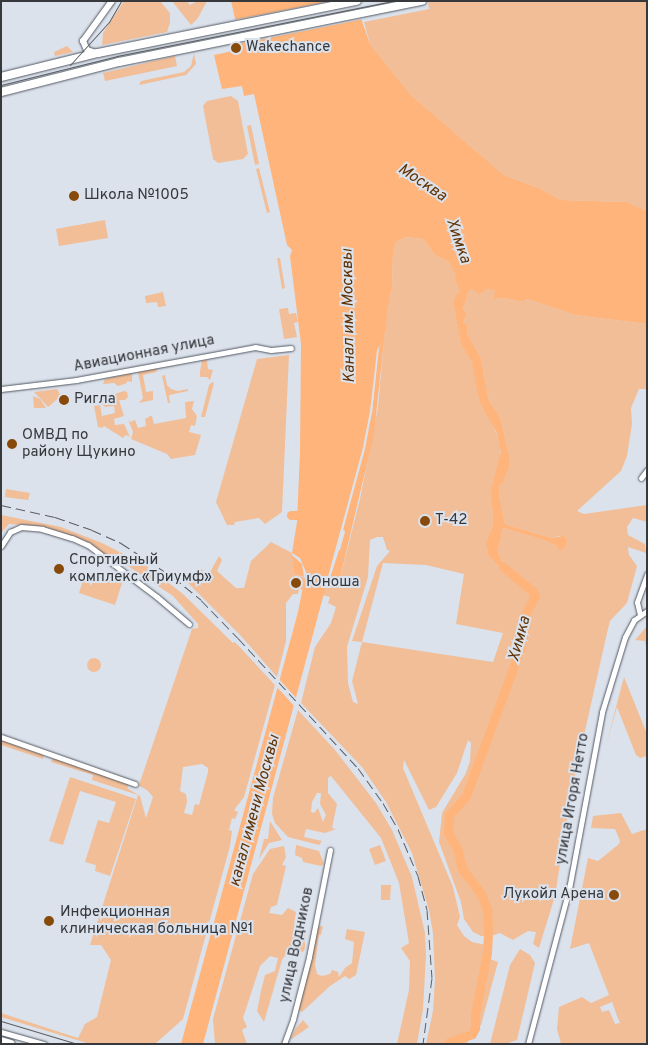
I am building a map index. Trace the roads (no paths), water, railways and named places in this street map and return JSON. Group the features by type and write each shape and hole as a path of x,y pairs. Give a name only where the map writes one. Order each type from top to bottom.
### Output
{"main road":[{"path":"1,77 98,53 357,1"},
{"path":"1,92 174,51 422,1"},
{"path":"1,1041 11,1044"}],"street":[{"path":"98,53 87,50 83,41 112,1"},
{"name":"Авиационная улица","path":"1,389 76,380 255,347 271,350 291,348"},
{"path":"641,478 647,470"},
{"path":"1,546 10,532 21,527 42,529 72,538 88,545 157,597 189,624"},
{"path":"647,574 637,602 640,615 647,611"},
{"name":"улица Игоря Нетто","path":"528,1044 569,889 602,712 625,637 634,620 640,615"},
{"path":"1,737 135,784"},
{"name":"улица Водников","path":"284,1044 293,1019 309,957 330,850"},
{"path":"1,1032 44,1044"}],"water":[{"path":"231,1 355,1 370,44 411,95 504,175 539,188 561,200 627,202 647,211 647,324 575,315 527,299 523,302 503,298 494,299 495,291 488,289 479,294 472,289 469,291 463,309 467,314 463,323 468,325 467,333 481,358 489,401 500,416 509,454 509,468 503,483 500,485 499,493 505,524 552,538 564,536 567,541 566,546 560,551 555,545 543,540 503,528 498,551 502,562 510,568 511,575 499,567 488,555 486,543 492,529 493,514 490,494 501,451 496,431 479,401 472,363 461,344 453,303 455,295 460,292 456,276 449,262 436,256 423,239 406,237 396,242 393,253 392,288 387,313 374,434 339,582 328,584 345,532 343,530 372,412 379,345 363,448 203,1044 181,1044 298,612 306,572 300,558 292,553 297,522 301,344 290,256 292,250 287,245 254,94 244,96 242,86 222,89 214,55 242,49"},
{"path":"292,555 302,564 304,577 294,574"}],"waterway":[{"path":"291,515 308,515"},
{"name":"Химка","path":"449,1042 472,1034 475,1028 475,1014 487,953 488,932 487,909 481,894 462,869 457,848 448,833 449,815 466,796 520,649 524,632 521,622 535,596 532,591 503,567"}],"tram line":[{"path":"70,65 109,22 121,1"},
{"path":"1,85 117,56 392,1"},
{"path":"1,1021 77,1044"}],"railway":[{"path":"1,505 55,517 92,530 121,543 173,577 201,600 238,638 358,768 383,803 398,829 418,876 427,910 432,978 423,1044"}],"place":[{"name":"Wakechance","path":"236,48"},
{"name":"Школа №1005","path":"74,196"},
{"name":"Ригла","path":"64,400"},
{"name":"ОМВД по району Щукино","path":"12,444"},
{"name":"Т-42","path":"425,521"},
{"name":"Спортивный комплекс «Триумф»","path":"59,569"},
{"name":"Юноша","path":"296,583"},
{"name":"Лукойл Арена","path":"614,895"},
{"name":"Инфекционная клиническая больница №1","path":"49,921"}],"water label":[{"name":"Москва","path":"422,183"},
{"name":"Канал им. Москвы","path":"349,316"},
{"name":"канал имени Москвы","path":"255,811"}]}
